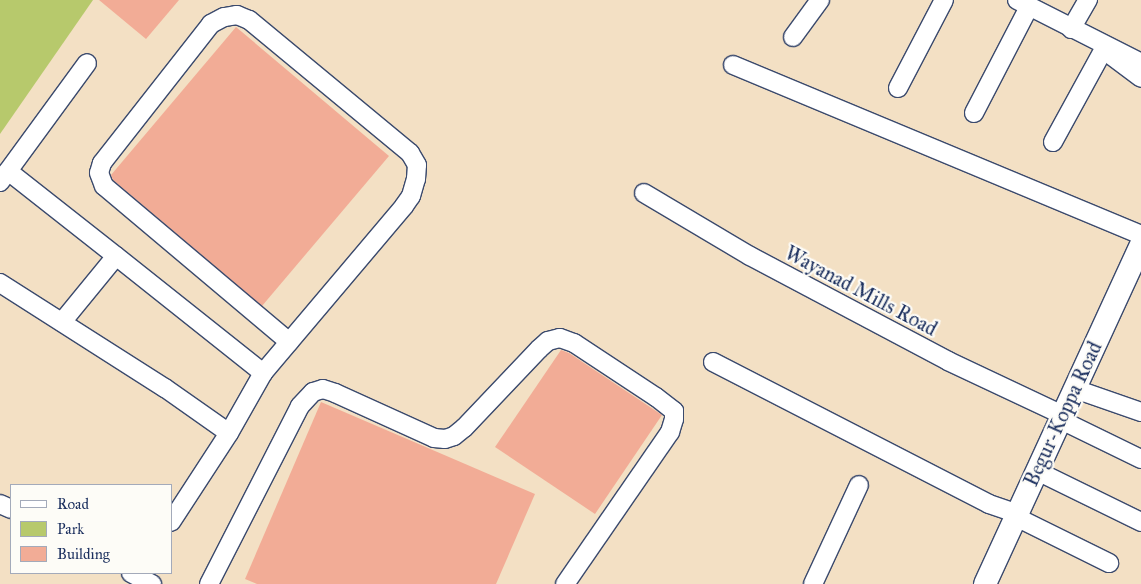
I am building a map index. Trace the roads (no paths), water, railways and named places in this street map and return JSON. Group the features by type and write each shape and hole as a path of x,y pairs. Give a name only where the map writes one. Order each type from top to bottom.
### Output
{"main road":[{"name":"Begur-Koppa Road","path":"985,584 1141,244"}],"street":[{"path":"793,37 820,0"},
{"path":"898,88 944,0"},
{"path":"1071,29 1088,0"},
{"path":"974,113 1023,3 1100,45 1141,63"},
{"path":"172,520 228,433 263,373 404,206 411,196 416,179 416,165 410,154 249,20 237,15 224,16 211,24 102,163 99,173 104,186 289,342"},
{"path":"1100,45 1141,78"},
{"path":"1053,142 1100,45"},
{"path":"87,63 4,176 116,256 263,373"},
{"path":"733,64 1141,235"},
{"name":"Wayanad Mills Road","path":"644,193 750,256 948,361 1062,417 1141,459"},
{"path":"62,322 116,256"},
{"path":"0,282 165,388 228,433"},
{"path":"214,582 300,406 313,392 323,389 335,393 434,438 445,439 454,436 464,428 548,341 560,338 574,343 674,411 674,420 670,432 565,584"},
{"path":"713,362 989,504 1017,515 1109,563"},
{"path":"1075,389 1141,412"},
{"path":"1037,471 1141,522"},
{"path":"818,583 859,486"}]}
